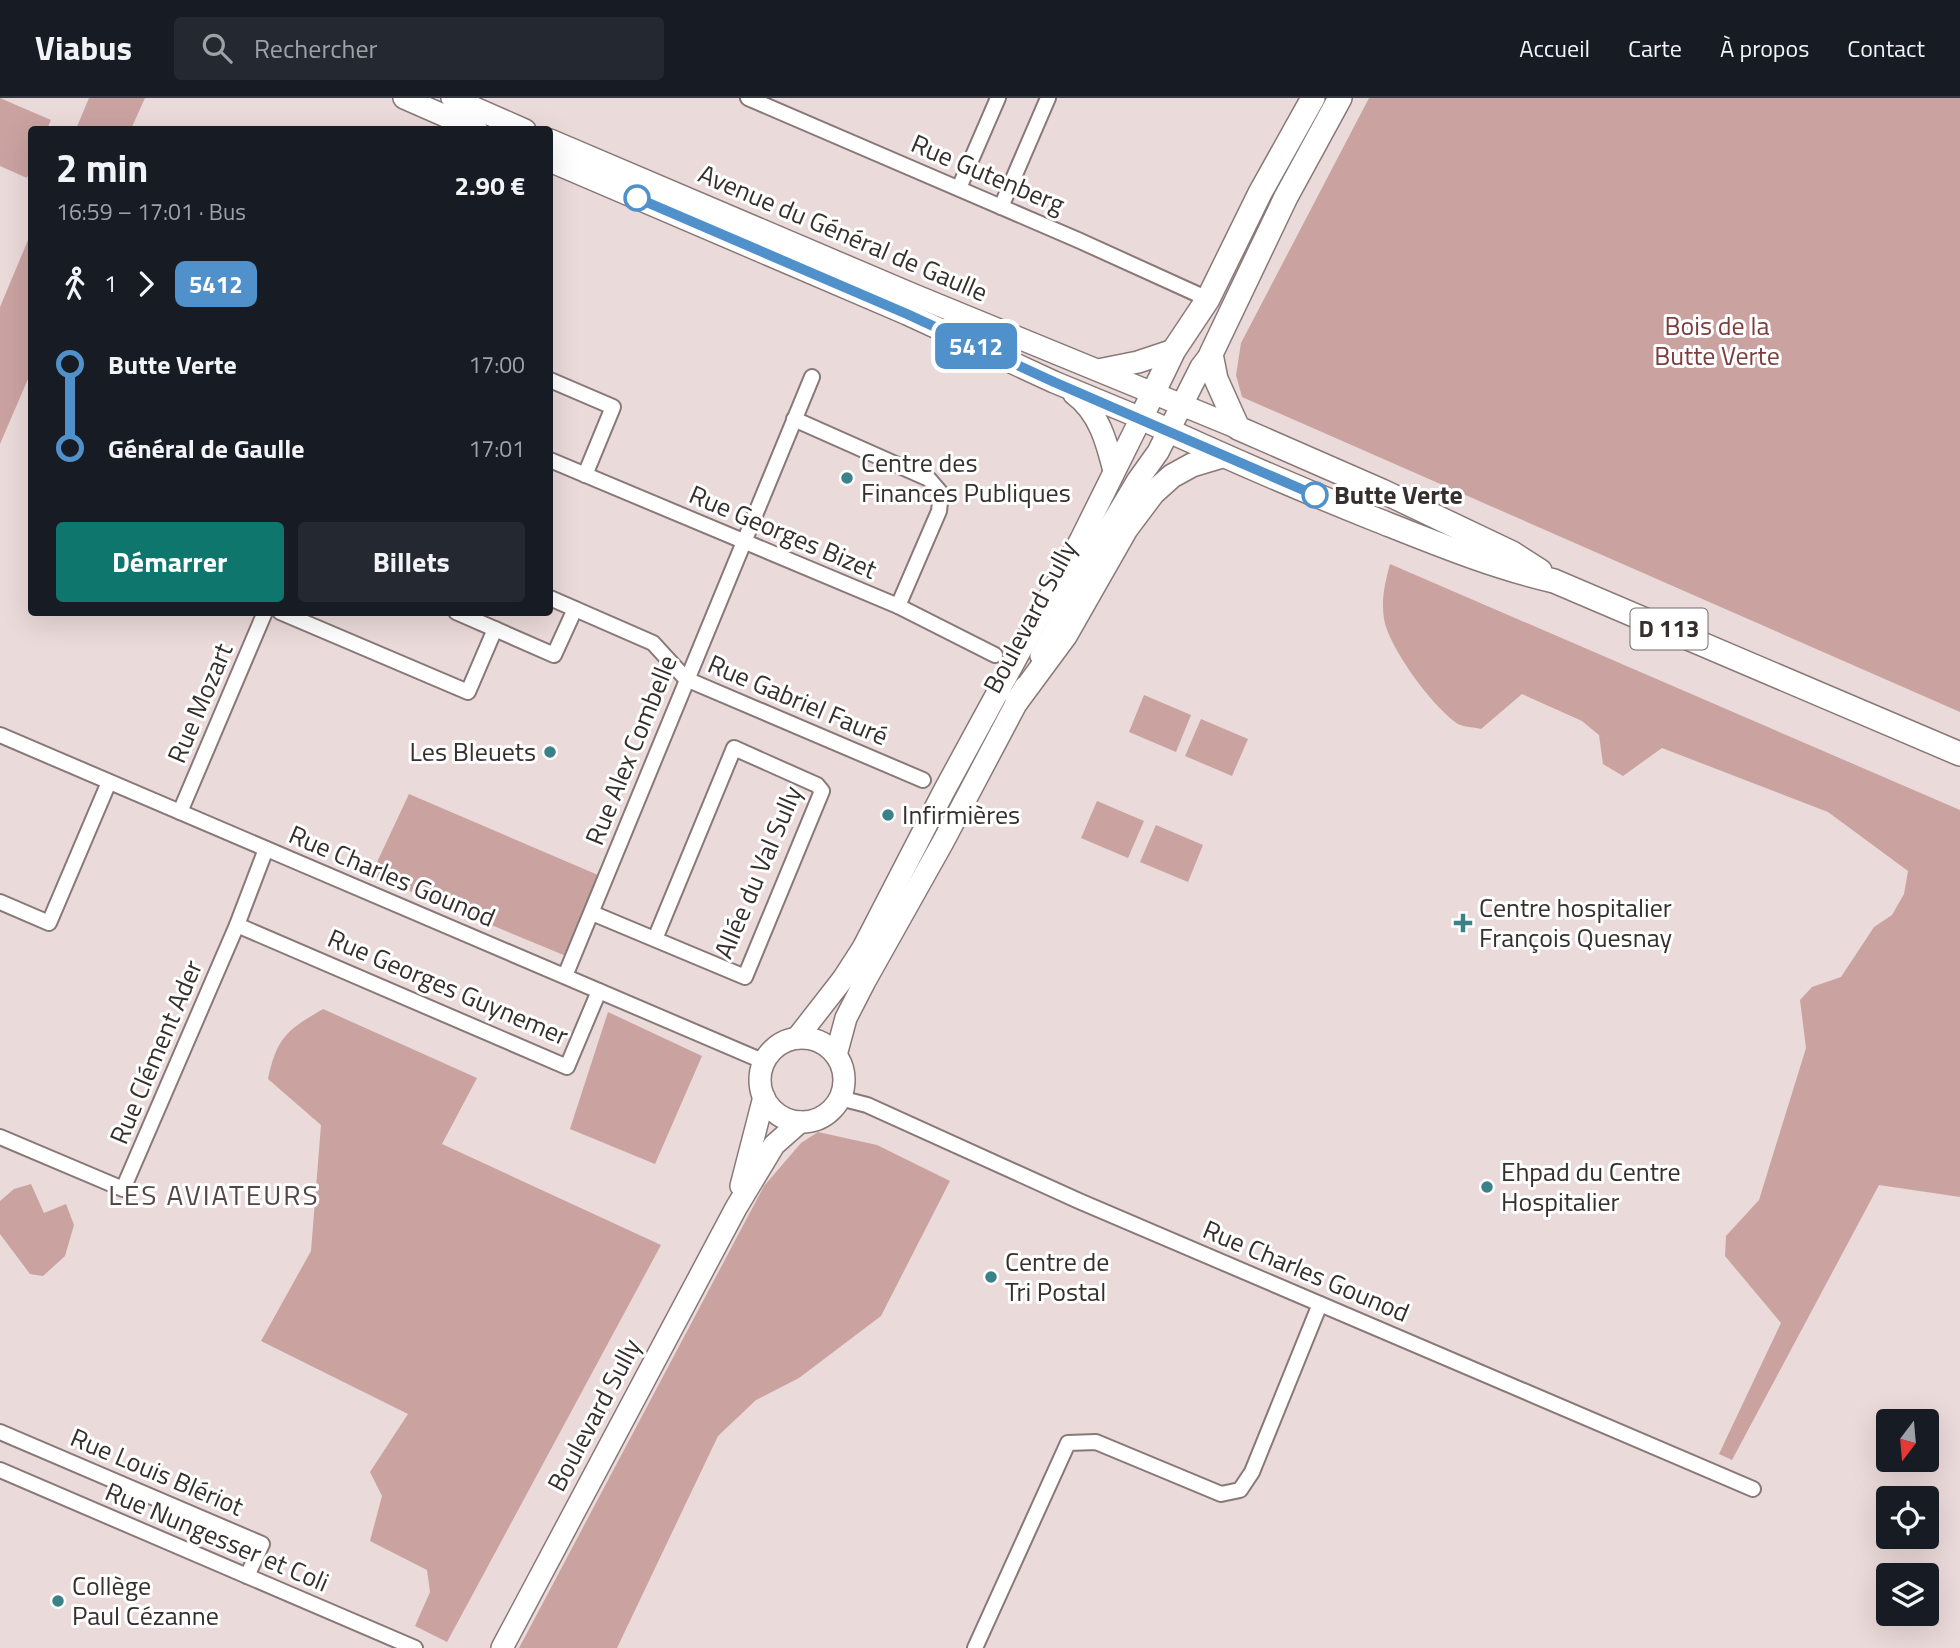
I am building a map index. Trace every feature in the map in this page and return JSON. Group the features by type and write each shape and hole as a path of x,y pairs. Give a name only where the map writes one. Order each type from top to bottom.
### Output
{"main road":[{"name":"Boulevard Sully","path":"1140,418 1174,349 1208,299 1260,193 1313,98"},
{"name":"Boulevard Sully","path":"1211,354 1286,197 1340,98"},
{"path":"1211,354 1219,386 1238,428"},
{"name":"D 113","path":"1140,418 1222,456 1451,549 1510,570 1554,581 1960,754"},
{"name":"D 113","path":"1238,428 1382,491 1512,553 1554,581"},
{"path":"1017,701 1065,636 1126,528 1153,493 1172,476 1192,465 1222,456"}],"street":[{"path":"404,98 469,126"},
{"path":"452,98 516,126"},
{"name":"Rue Gutenberg","path":"748,98 1208,299"},
{"path":"959,188 998,98"},
{"path":"1001,207 1048,98"},
{"name":"Avenue du Général de Gaulle","path":"553,141 1153,393"},
{"name":"Avenue du Général de Gaulle","path":"553,162 907,314 1140,418"},
{"path":"1098,370 1138,362 1174,349"},
{"name":"Boulevard Sully","path":"836,1055 846,1018 865,981 943,842 1111,525 1169,431 1201,367 1211,354"},
{"name":"Rue Alex Combelle","path":"565,976 812,377"},
{"path":"553,381 613,407 585,475"},
{"path":"1061,385 1084,401 1091,410 1107,443 1114,471"},
{"name":"D 113","path":"1153,393 1238,428"},
{"name":"Boulevard Sully","path":"797,1038 863,948 944,791 1081,539 1140,418"},
{"path":"794,419 929,479 941,493 939,511 898,606"},
{"name":"Rue Georges Bizet","path":"553,461 898,606 995,655"},
{"name":"Rue Gabriel Fauré","path":"553,599 653,643 687,679 923,780"},
{"path":"465,616 554,655 575,609"},
{"name":"Rue Mozart","path":"180,812 263,616"},
{"path":"289,616 468,692 495,629"},
{"name":"Rue Charles Gounod","path":"0,735 765,1062"},
{"name":"Allée du Val Sully","path":"592,913 654,939 745,977 822,792 817,785 734,748 654,939"},
{"path":"0,902 49,923 109,782"},
{"name":"Rue Clément Ader","path":"0,1137 123,1189 237,925 266,849"},
{"name":"Rue Georges Guynemer","path":"237,925 567,1067 600,991"},
{"path":"736,1208 774,1146 800,1122 824,1116 840,1098 844,1076 836,1055 819,1041 797,1038 772,1050 765,1062 761,1085 764,1097 779,1114 800,1122"},
{"path":"736,1208 764,1097"},
{"name":"Rue Charles Gounod","path":"840,1098 867,1105 1079,1201 1753,1489"},
{"name":"Boulevard Sully","path":"502,1648 736,1208"},
{"path":"975,1648 1068,1443 1096,1442 1221,1494 1240,1490 1252,1472 1320,1304"},
{"name":"Rue Louis Blériot","path":"0,1432 262,1544 247,1577"},
{"name":"Rue Nungesser et Coli","path":"0,1471 415,1648"}],"green space":[{"path":"0,98 51,120 48,126 28,126 27,178 0,166"},
{"path":"89,98 145,98 132,126 77,126"},
{"name":"Bois de la Butte Verte","path":"1369,98 1960,98 1960,712 1242,397 1236,375 1241,343"},
{"path":"28,240 28,379 0,444 0,307"},
{"path":"1390,564 1960,810 1960,1197 1879,1185 1732,1460 1719,1454 1781,1323 1725,1256 1726,1236 1759,1200 1806,1048 1800,1000 1812,987 1841,977 1874,927 1892,915 1904,894 1908,871 1828,812 1662,748 1623,776 1603,764 1599,735 1582,721 1522,694 1481,729 1458,724 1445,714 1423,689 1402,660 1388,631 1383,605"},
{"path":"1144,695 1191,715 1176,752 1129,732"},
{"path":"1201,719 1248,739 1232,776 1185,756"},
{"path":"409,794 598,875 566,956 371,875"},
{"path":"1097,801 1144,821 1128,858 1081,838"},
{"path":"1156,825 1203,845 1188,882 1140,862"},
{"path":"323,1009 477,1078 442,1144 661,1245 447,1642 415,1626 430,1592 427,1570 370,1541 382,1496 370,1472 408,1414 261,1341 311,1251 321,1125 268,1079 275,1053 285,1036"},
{"path":"608,1012 702,1056 655,1164 570,1129"},
{"path":"818,1132 877,1145 950,1181 881,1316 799,1378 756,1400 718,1436 617,1648 519,1648 764,1186 801,1143"},
{"path":"31,1184 44,1213 66,1204 74,1225 65,1256 43,1276 30,1274 0,1234 0,1201 14,1189"}],"bus line":[{"name":"5412","path":"637,198 1315,495"}],"place":[{"name":"Centre des Finances Publiques","path":"847,478"},
{"name":"Butte Verte","path":"1315,495"},
{"name":"Les Bleuets","path":"550,752"},
{"name":"Infirmières","path":"888,815"},
{"name":"Centre hospitalier François Quesnay","path":"1463,923"},
{"name":"Ehpad du Centre Hospitalier","path":"1487,1187"},
{"name":"Centre de Tri Postal","path":"991,1277"},
{"name":"Collège Paul Cézanne","path":"58,1601"}],"district":[{"name":"LES AVIATEURS","path":"214,1195"}]}
